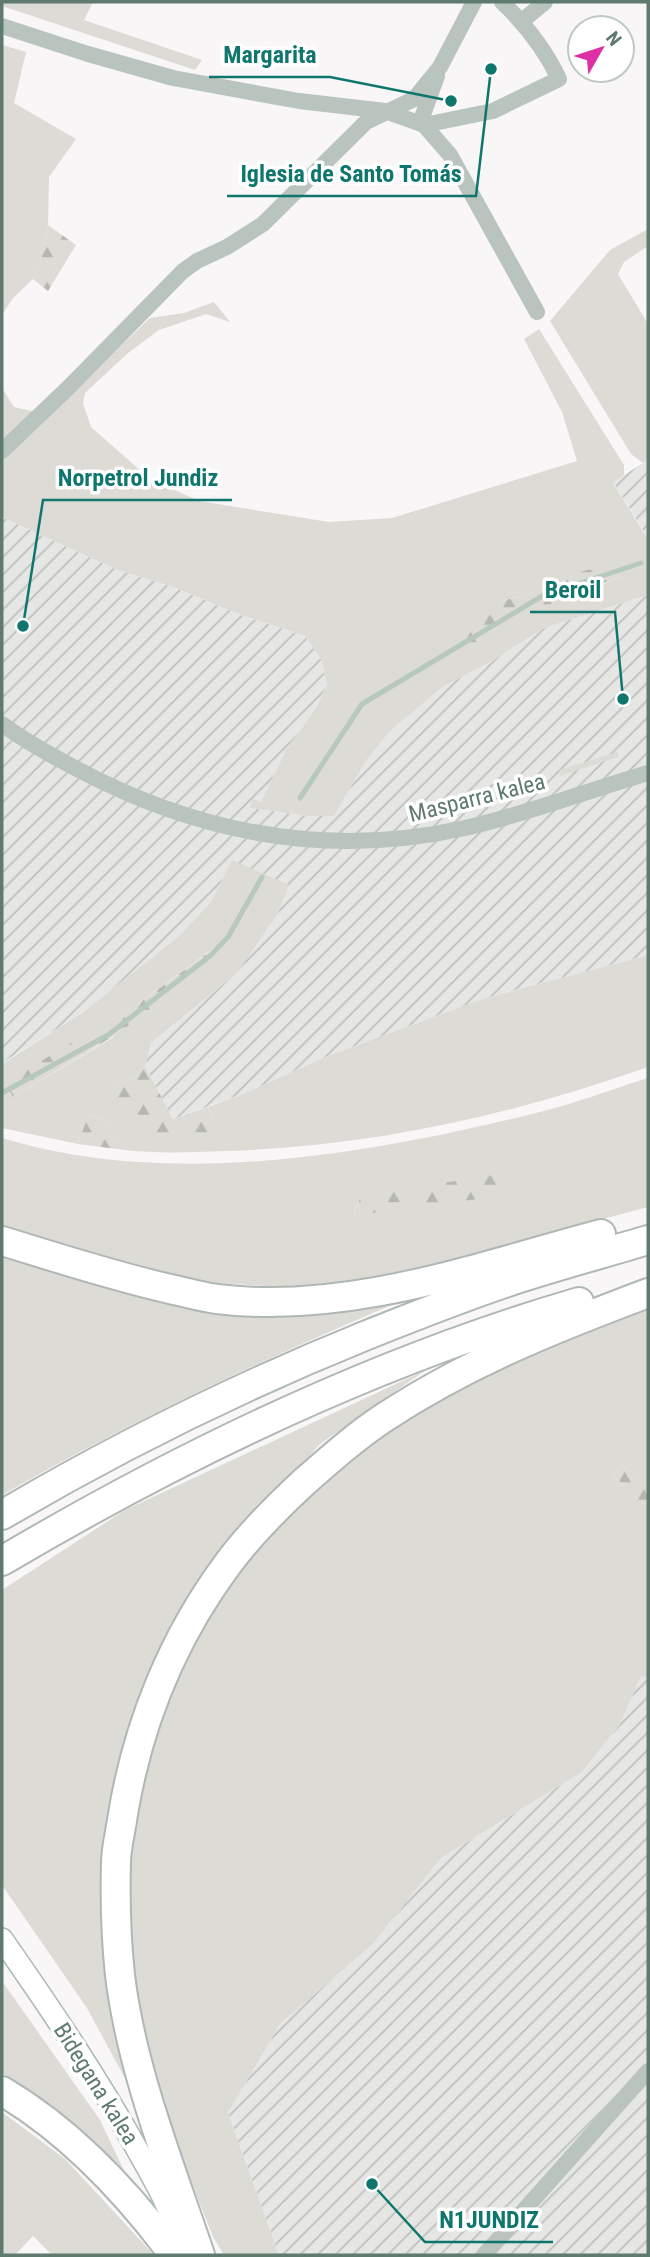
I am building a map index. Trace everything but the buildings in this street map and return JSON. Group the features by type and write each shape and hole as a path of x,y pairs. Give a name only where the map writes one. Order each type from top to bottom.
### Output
{"highway":[{"path":"2,1241 123,1278 216,1299 281,1302 354,1296 648,1222"},
{"path":"2,1515 66,1477 190,1413 309,1359 423,1312 525,1276 648,1240"},
{"path":"2,1561 84,1513 210,1447 323,1396 435,1350 521,1319 648,1281"},
{"path":"197,2255 135,2054 121,1978 117,1931 116,1861 126,1796 139,1739 187,1624 228,1563 272,1513 327,1461 383,1418 442,1382 533,1337 648,1293"},
{"path":"2,2091 66,2137 114,2183 152,2226 180,2248"}],"street":[{"path":"2,451 183,271 263,224 366,122 414,99 440,67 474,2"},
{"path":"422,124 494,111 559,79 548,55 522,21 502,2"},
{"path":"522,21 545,2"},
{"path":"2,26 173,78 299,101 385,111 422,124 450,155 537,312"},
{"path":"422,124 440,67"},
{"name":"Masparra kalea","path":"2,724 27,743 103,783 163,808 205,823 295,839 402,839 462,829 506,818 648,773"},
{"name":"Bidegana kalea","path":"2,1939 81,2054 118,2114 157,2186 180,2248 197,2255"},
{"path":"484,2255 648,2071"}],"shaded area":[{"path":"648,460 648,538 613,482"},
{"path":"2,517 115,569 173,587 244,616 305,636 321,659 327,684 318,705 286,750 261,802 250,808 308,816 334,816 365,762 391,730 444,686 490,662 544,628 648,595 648,955 485,998 330,1055 245,1093 173,1119 145,1066 151,1043 238,972 232,860 211,902 178,937 82,1013 2,1063"},
{"path":"641,1675 648,1678 648,2255 279,2255 228,2113 280,2024 372,1945 441,1858 582,1772 620,1724"}],"green space":[{"path":"2,2 93,2 84,20 202,60 195,70 2,6"},
{"path":"2,45 26,52 14,103 76,139 49,177 48,225 42,256 33,279 13,298 2,315"},
{"path":"48,225 76,245 48,291 33,279 42,256"},
{"path":"648,229 648,246 624,262 618,274 648,324 648,460 643,463 631,454 550,321 610,250"},
{"path":"214,302 230,322 206,314 159,330 128,353 85,393 83,403 91,427 150,479 199,501 329,522 392,518 577,461 562,412 524,339 539,329 624,465 624,475 613,483 648,539 648,595 544,628 490,662 444,686 391,730 365,762 334,816 308,816 250,808 253,799 261,802 286,750 318,705 327,684 321,659 305,636 244,616 173,587 115,569 2,517 2,459 150,318 184,313","holes":["580,572 621,577 551,604 519,607 483,634 465,655 501,601 547,590"]},
{"path":"2,388 14,407 36,412 2,444"},
{"path":"614,563 621,577 595,586 585,595 551,604 519,607 483,634 465,655 451,652 450,641 501,601 547,590 580,572"},
{"path":"618,752 618,757 560,776 559,770"},
{"path":"232,860 289,885 279,911 238,972 151,1043 145,1066 136,1077 107,1088 196,1138 218,1140 218,1127 208,1107 330,1055 485,998 648,955 648,1067 493,1114 334,1143 226,1151 150,1152 125,1150 101,1118 89,1116 78,1144 2,1128 2,1064 82,1013 178,937 211,902","holes":["222,942 112,1038 13,1097 6,1082 135,1006"]},
{"path":"223,942 225,952 186,984 112,1037 13,1097 5,1082 135,1006"},
{"path":"145,1066 173,1119 208,1107 218,1127 218,1140 171,1139 136,1129 108,1100 107,1088 136,1077"},
{"path":"648,1078 648,1207 406,1272 344,1283 280,1287 217,1283 137,1269 2,1227 2,1138 66,1153 132,1162 199,1164 267,1160 335,1153 468,1129 576,1102","holes":["414,1190 354,1214 360,1198"]},
{"path":"88,1116 101,1118 125,1150 78,1144"},
{"path":"489,1175 500,1180 501,1196 354,1215 360,1198"},
{"path":"2,1251 141,1289 413,1296 204,1389 102,1440 2,1495"},
{"path":"648,1309 648,1483 622,1466 613,1475 648,1509 648,1678 641,1676 620,1724 582,1772 441,1858 372,1945 280,2024 228,2113 279,2255 224,2255 213,2237 183,2161 152,2067 137,2008 127,1924 127,1880 143,1766 184,1658 213,1607 259,1545 295,1506 351,1457 405,1418 487,1373 579,1332"},
{"path":"426,1370 320,1444 229,1545 163,1648 119,1759 102,1879 108,1986 147,2119 87,2008 2,1885 2,1590 125,1510"},
{"path":"622,1466 648,1483 648,1509 613,1475"},
{"path":"2,1981 100,2120 128,2179 37,2096 2,2073"},
{"path":"2,2112 65,2159 154,2255 52,2255 33,2236 15,2255 2,2255"}],"waterway":[{"path":"300,798 362,704 544,595 641,563"},
{"path":"2,1093 108,1035 210,956 228,937 262,877"}],"place":[{"name":"Iglesia de Santo Tomás","path":"491,69"},
{"name":"Margarita","path":"451,101"},
{"name":"Norpetrol Jundiz","path":"23,626"},
{"name":"Beroil","path":"623,699"},
{"name":"N1JUNDIZ","path":"372,2184"}]}
